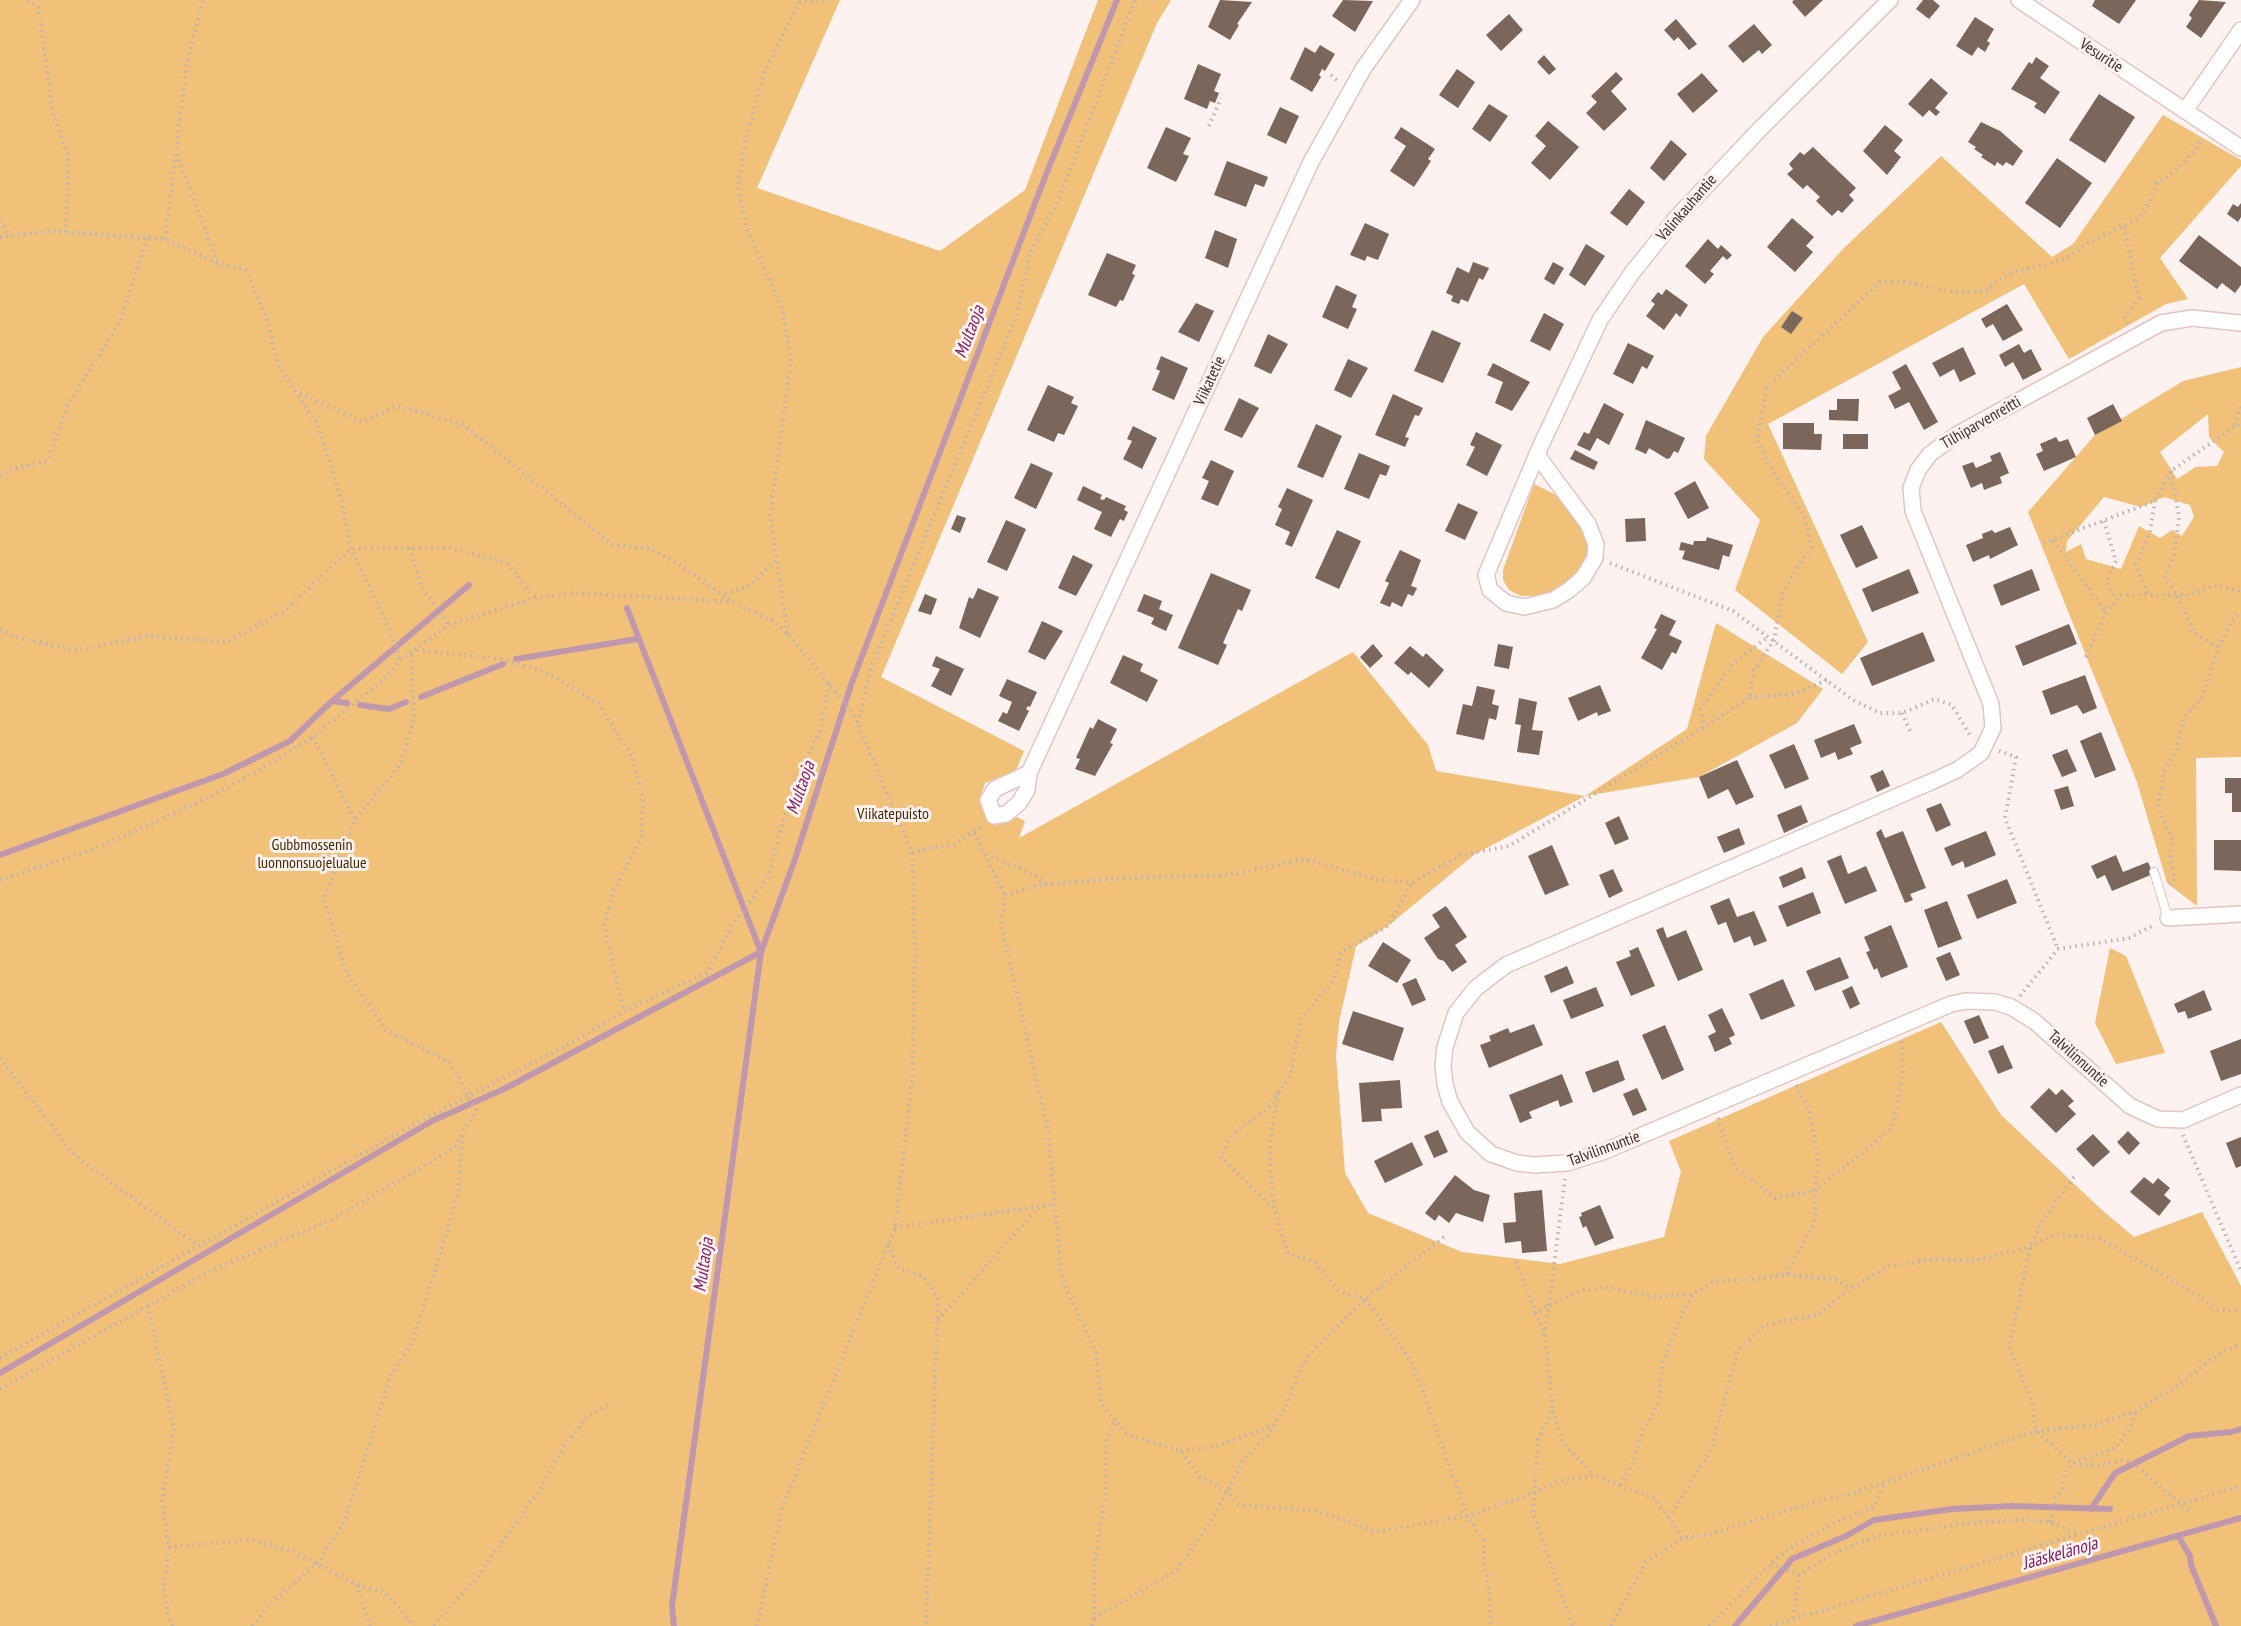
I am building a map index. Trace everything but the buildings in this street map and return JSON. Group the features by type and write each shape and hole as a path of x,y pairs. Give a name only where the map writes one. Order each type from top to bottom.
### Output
{"street":[{"name":"Viikatetie","path":"993,816 1006,814 1019,803 1027,790 1029,773 1311,162 1363,69 1412,0"},
{"name":"Valinkauhantie","path":"1595,558 1583,578 1569,590 1538,605 1524,608 1506,603 1491,590 1486,575 1537,455 1600,320 1632,273 1676,218 1720,171 1890,0"},
{"name":"Vesuritie","path":"2019,0 2241,148"},
{"path":"2185,111 2241,30"},
{"name":"Tilhiparvenreitti","path":"1987,745 1993,728 1988,692 1917,524 1910,500 1913,479 1923,462 1943,444 2131,339 2174,319 2192,318 2241,323"},
{"path":"1537,455 1588,524 1596,544 1595,558"},
{"name":"Talvilinnuntie","path":"1987,745 1972,761 1933,781 1506,965 1476,988 1456,1014 1445,1047 1445,1084 1458,1118 1479,1144 1503,1159 1534,1165 1567,1163 1605,1151 1901,1025 1952,1004 1966,1001 1995,1002 2011,1007 2052,1035 2130,1106 2158,1119 2177,1121"},
{"path":"993,816 988,800 995,789 1029,773"},
{"path":"2168,918 2241,914"},
{"path":"2177,1121 2203,1113 2241,1095"}],"lane":[{"path":"2154,872 2168,918"}],"path":[{"path":"28,0 39,8 53,114 68,155 66,232"},
{"path":"165,239 188,63 203,0"},
{"path":"788,634 775,561 770,515 791,360 782,308 746,227 738,186 746,139 765,71 799,1 829,0"},
{"path":"858,723 870,671 1017,314 1030,253 1059,200 1135,0"},
{"path":"1209,126 1221,98"},
{"path":"1750,697 1754,670 1774,640 1783,591 1811,547 1804,514 1769,466 1756,439 1767,387 1880,282 1904,282 1959,293 1988,290 1996,281 2011,273 2063,260 2090,242 2139,218 2149,204 2157,183 2179,168 2197,148 2205,126"},
{"path":"177,153 217,263"},
{"path":"0,221 9,234"},
{"path":"2124,226 2139,298 2125,317 2131,339"},
{"path":"0,237 9,234 66,232 165,239 217,263 246,270 268,322 277,362 316,423 342,502 351,549 390,630 400,660"},
{"path":"0,476 8,470 47,461 68,405 121,320 147,238"},
{"path":"295,391 362,422 398,406 464,424 613,545 652,549 724,594 732,602 772,621 788,634 853,713 912,852 915,953 912,1082 895,1228 783,1504 757,1626"},
{"path":"2234,426 2241,406"},
{"path":"2148,594 2136,565 2150,532 2155,501 2171,471 2241,422"},
{"path":"2171,471 2179,517 2174,555 2165,578 2176,593 2194,633 2218,648"},
{"path":"2044,543 2155,501"},
{"path":"2104,520 2116,561 2107,581 2115,600"},
{"path":"2053,541 2106,612"},
{"path":"410,548 421,586 449,625"},
{"path":"0,630 13,636 77,651 147,636 226,642 283,612 351,549 450,548 507,563 535,598"},
{"path":"1595,558 1725,607 1828,679 1853,700 1866,707 1886,714 1902,712 1935,699 1952,705 1971,737 2016,757 2006,818 2058,949"},
{"path":"724,594 748,587 775,561"},
{"path":"2086,657 2106,612 2120,595 2176,593 2190,595 2214,585 2241,591"},
{"path":"0,880 100,847 214,795 313,737 385,678 400,660 449,625 535,598 577,593 732,602"},
{"path":"2161,899 2175,878 2170,859 2172,838 2158,807 2164,771 2176,751 2185,716 2202,698 2218,648 2231,622 2241,612"},
{"path":"1703,728 1701,709 1733,663 1768,637"},
{"path":"0,1389 212,1270 331,1220 433,1161 455,1146 476,1110 471,1096 450,1062 386,1030 346,972 324,899 355,820 400,765 414,720 414,652"},
{"path":"414,652 501,659 548,673 598,703 632,756 643,799 641,838 614,890 604,925 624,1011"},
{"path":"1274,1209 1220,1156 1232,1135 1269,1107 1290,1075 1301,1018 1334,980 1341,952 1388,926 1413,882 1461,855 1509,846 1750,697 1794,694 1828,679"},
{"path":"0,1358 418,1122 564,1047 624,1011 706,973 732,926 769,875 790,794 820,730 830,683"},
{"path":"1902,712 1911,733"},
{"path":"313,737 355,820"},
{"path":"912,852 954,844 974,833 993,816"},
{"path":"974,833 1005,895 1001,924 1048,1131 1062,1279 1096,1353 1101,1404 1128,1435 1180,1451 1217,1446 1274,1425"},
{"path":"985,854 1034,875 1046,884"},
{"path":"1005,895 1046,884 1126,878 1229,875 1304,859 1378,880 1413,882"},
{"path":"2011,1007 2058,949 2129,938 2168,918"},
{"path":"1714,1105 1734,1167 1775,1198 1815,1191 1892,1128 1903,1074 1901,1025"},
{"path":"0,1058 74,1155 198,1246"},
{"path":"1786,1274 1813,1225 1816,1210 1818,1158 1809,1109 1789,1074"},
{"path":"1278,1093 1270,1142 1274,1209 1288,1254 1314,1261 1340,1291 1365,1299 1413,1364 1467,1516 1484,1541 1484,1568 1488,1577 1491,1626"},
{"path":"2177,1121 2241,1271"},
{"path":"252,1626 274,1600 318,1563 345,1521 390,1377 413,1341 458,1195 463,1132"},
{"path":"1567,1163 1545,1336 1553,1410 1563,1443 1593,1475 1653,1498 1684,1538"},
{"path":"2074,1177 2044,1218 2030,1247 2009,1347 2032,1401 2036,1431 2072,1463 2094,1466 2124,1460 2133,1463 2191,1513"},
{"path":"895,1228 1055,1204"},
{"path":"937,1320 1040,1206"},
{"path":"1669,1518 1711,1450 1737,1352 1765,1325 1817,1315 1850,1289 1889,1266 1935,1259 1973,1261 2030,1247 2055,1234 2099,1238 2188,1289 2216,1309 2241,1311"},
{"path":"1094,1618 1177,1570 1228,1492 1244,1459 1274,1425 1287,1404 1300,1368 1339,1322 1444,1237"},
{"path":"888,1245 899,1269 923,1276 938,1298 926,1626"},
{"path":"1516,1262 1534,1313 1545,1336"},
{"path":"1534,1313 1582,1290 1608,1287 1654,1298 1693,1294 1715,1281 1752,1280 1786,1274 1837,1280 1850,1289"},
{"path":"1620,1485 1633,1463 1644,1428 1659,1402 1662,1364 1682,1314 1693,1294"},
{"path":"148,1306 174,1428 162,1500 170,1547 164,1589 169,1619 173,1626"},
{"path":"1611,1626 1646,1562 1684,1538 1707,1535 1885,1482 2036,1431 2095,1425 2136,1411 2179,1385 2218,1354 2241,1344"},
{"path":"434,1626 478,1576 540,1490 564,1446 588,1416 612,1404"},
{"path":"1553,1410 1538,1440 1533,1514 1542,1545 1573,1626"},
{"path":"2050,1522 2056,1498 2063,1490 2064,1475 2072,1463 2116,1448 2131,1425 2136,1411"},
{"path":"1092,1626 1094,1569 1105,1498 1106,1442 1115,1421"},
{"path":"1180,1451 1200,1478 1228,1492 1239,1505 1318,1512 1375,1532 1467,1516 1560,1481 1593,1475"},
{"path":"1709,1626 1771,1563 1795,1545 1842,1520 1875,1506 1885,1482"},
{"path":"1770,1626 2178,1502 2241,1486"},
{"path":"1799,1575 1836,1552 1877,1536 1980,1522 2030,1520 2050,1522 2078,1533"},
{"path":"170,1547 253,1540 294,1552 357,1584 386,1593 414,1626"},
{"path":"1771,1563 1799,1575"},
{"path":"1793,1618 1799,1575"},
{"path":"357,1584 370,1626"}],"green space":[{"path":"0,0 840,0 757,188 940,251 1025,190 1098,0 1171,0 1157,23 881,677 1024,751 1016,770 985,783 980,798 982,809 997,825 1017,817 1025,821 1019,838 1353,652 1428,745 1436,771 1585,796 1475,854 1388,926 1356,946 1339,1022 1336,1056 1345,1173 1368,1213 1462,1252 1560,1264 1664,1237 1681,1172 1669,1141 1941,1022 2001,1115 2103,1211 2134,1237 2202,1212 2241,1286 2241,1626 0,1626"},
{"path":"2163,115 2241,160 2241,166 2160,258 2188,299 2166,304 2069,359 2024,284 1768,424 1868,642 1842,674 1735,590 1760,520 1704,459 1706,436 1763,337 1844,248 1941,156 2052,257 2073,244"},
{"path":"2241,367 2241,757 2196,758 2197,906 2167,883 2137,782 2028,512 2095,435 2183,381","holes":["2208,414 2209,437 2224,452 2217,466 2196,467 2177,479 2160,452","2104,497 2141,507 2164,497 2190,505 2194,517 2182,536 2172,530 2160,538 2139,526 2121,569 2086,559 2081,544 2066,552 2067,541"]},
{"path":"1534,484 1562,498 1582,527 1588,548 1584,563 1572,578 1555,590 1536,596 1521,596 1509,590 1503,580 1503,570"},
{"path":"1716,623 1823,689 1797,723 1699,777 1585,796 1687,729"},
{"path":"2110,948 2126,956 2165,1053 2116,1064 2095,1023"}],"waterway":[{"name":"Multaoja","path":"674,1626 672,1606 761,952 794,862 851,685 1045,177 1117,0"},
{"path":"0,855 223,774 290,741 332,701 469,585"},
{"path":"0,1373 432,1121 506,1088 761,952 627,608"},
{"path":"516,659 637,639"},
{"path":"421,697 503,664"},
{"path":"332,701 347,703"},
{"path":"360,705 389,709 406,702"},
{"path":"2091,1509 2115,1473 2189,1436 2241,1429"},
{"path":"1735,1626 1792,1559 1846,1536 1874,1520 1952,1509 2012,1506 2110,1509"},
{"name":"Jääskelänoja","path":"1856,1626 2241,1518"},
{"name":"Jääskelänoja","path":"2178,1536 2190,1556 2191,1565 2216,1626"}],"park label":[{"name":"Viikatepuisto","path":"893,814"},
{"name":"Gubbmossenin luonnonsuojelualue","path":"312,854"}]}
